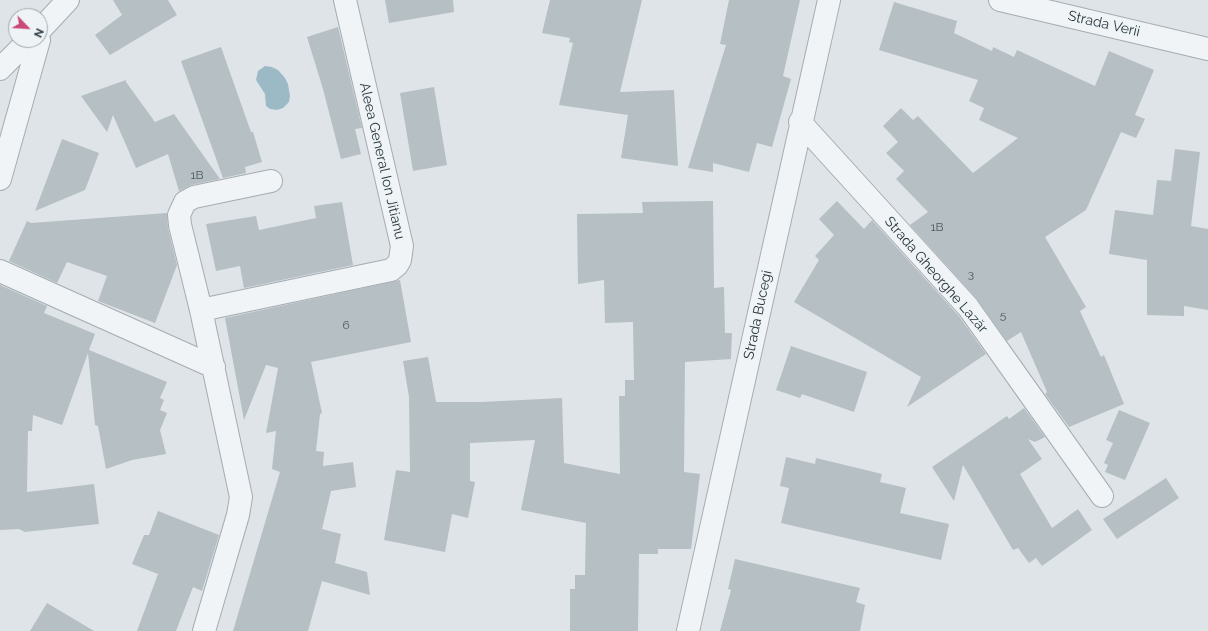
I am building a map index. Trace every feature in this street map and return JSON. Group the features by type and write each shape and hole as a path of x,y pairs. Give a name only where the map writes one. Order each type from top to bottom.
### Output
{"street":[{"path":"48,23 68,0"},
{"name":"Aleea General Ion Jitianu","path":"201,310 391,270 398,265 402,253 402,246 345,0"},
{"name":"Strada Bucegi","path":"688,631 708,548 800,122 829,0"},
{"name":"Strada Verii","path":"1000,0 1208,49"},
{"path":"0,69 23,48"},
{"path":"0,179 35,48"},
{"name":"Strada Gheorghe Lazăr","path":"800,122 968,308 1102,496"},
{"path":"204,631 238,515 241,497 201,310 180,225 181,207 185,202 194,197 271,181"},
{"path":"0,271 214,368"}],"water":[{"path":"265,66 278,70 288,84 290,96 289,102 283,108 277,110 270,109 266,106 265,94 256,80 258,71"}],"building":[{"path":"113,0 168,0 177,15 110,55 95,35 122,15"},
{"path":"385,0 453,0 454,12 389,23"},
{"path":"550,0 642,0 620,92 674,90 678,166 621,158 628,115 559,105 573,43 569,42 570,38 542,33"},
{"path":"729,0 800,0 783,76 791,79 772,147 757,143 749,172 713,163 713,172 688,168 726,45 720,44"},
{"path":"894,2 957,21 954,33 992,51 993,47 1014,57 1017,50 1095,86 1109,51 1154,70 1135,115 1145,119 1136,138 1121,132 1086,210 1045,237 1086,307 1080,311 1101,357 1104,355 1124,404 1069,427 1045,394 1047,392 1021,332 1007,341 977,299 910,225 928,212 896,179 904,171 886,153 898,142 883,126 901,108 913,120 918,116 973,173 1018,138 979,120 984,108 969,101 978,80 879,50"},
{"path":"338,27 362,128 355,129 361,154 341,159 323,89 307,37"},
{"path":"221,47 251,132 253,132 262,162 245,167 246,173 223,178 181,61"},
{"path":"126,80 155,122 174,114 220,179 191,185 179,191 168,154 136,168 113,115 107,132 81,96"},
{"path":"434,87 447,165 413,171 400,93"},
{"path":"62,139 99,153 85,190 35,211"},
{"path":"1175,149 1200,152 1191,226 1208,229 1208,310 1184,306 1184,316 1147,315 1147,260 1109,254 1115,210 1153,215 1157,180 1171,181"},
{"path":"713,201 714,288 724,287 725,333 732,333 731,359 685,362 684,472 700,474 691,549 658,549 658,554 639,554 638,631 570,631 570,589 575,589 575,575 585,575 586,523 521,510 535,440 470,443 470,481 475,482 468,518 452,514 445,552 384,540 396,470 410,472 409,397 403,361 428,357 436,402 482,402 562,398 564,463 620,474 619,396 625,396 625,380 634,380 633,322 605,323 604,280 578,284 577,214 643,213 642,202"},
{"path":"837,201 864,229 872,220 958,315 986,354 907,407 921,377 794,302 819,260 815,256 834,235 819,219"},
{"path":"342,202 353,265 244,288 240,266 216,271 206,224 256,216 259,230 316,218 314,206"},
{"path":"167,213 168,228 177,265 155,323 98,301 107,276 67,262 57,283 9,261 27,221 31,223"},
{"path":"400,280 411,342 311,362 322,413 320,414 316,451 324,452 323,466 353,462 356,487 331,491 322,529 341,534 335,563 367,572 370,595 322,581 308,631 233,631 280,472 272,469 276,431 266,433 278,368 266,365 244,420 225,318"},
{"path":"0,285 47,306 44,313 95,334 89,350 167,382 160,398 164,400 160,410 167,413 160,430 166,454 132,460 106,469 98,426 95,425 88,353 62,425 33,415 32,431 28,431 27,492 94,484 99,524 25,532 19,529 0,530"},
{"path":"791,346 867,372 854,412 802,394 800,398 776,390"},
{"path":"1024,408 1045,437 1035,442 1028,439 1042,459 1020,474 1052,528 1078,509 1092,530 1042,566 1036,558 1029,563 1018,548 1013,550 963,465 954,501 932,467 1007,416 1009,419"},
{"path":"1119,410 1150,423 1125,480 1105,472 1108,465 1104,463 1113,443 1106,440"},
{"path":"786,457 815,464 816,458 882,474 880,482 906,488 900,513 949,524 941,560 781,523 789,488 780,486"},
{"path":"1166,478 1179,498 1117,539 1103,519"},
{"path":"158,511 219,535 202,591 193,587 176,631 137,631 158,574 132,564 144,535 149,535"},
{"path":"735,559 860,588 856,602 865,605 860,631 720,631 731,590 728,589"},
{"path":"47,603 94,631 30,631"}]}
